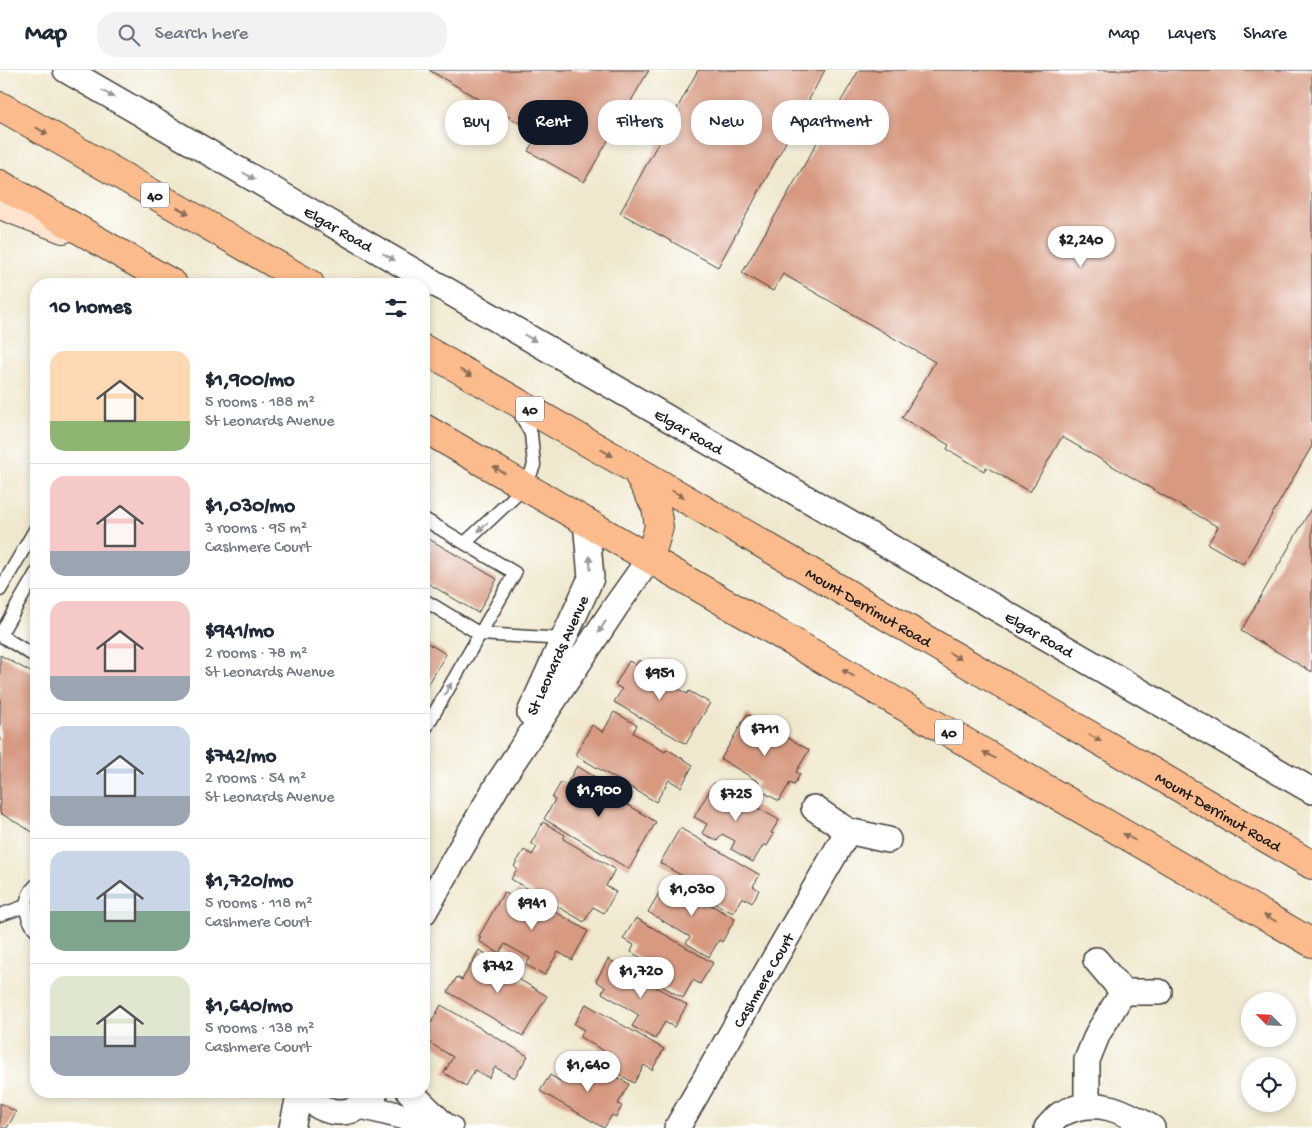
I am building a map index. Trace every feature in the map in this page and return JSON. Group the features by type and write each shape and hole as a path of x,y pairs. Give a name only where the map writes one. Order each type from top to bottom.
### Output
{"main road":[{"name":"40","path":"0,106 300,278"},
{"path":"0,184 111,248 158,278"},
{"name":"Mount Derrimut Road","path":"430,351 1312,865"},
{"name":"40","path":"430,431 1312,943"},
{"path":"636,470 656,507 659,527 650,558"}],"street":[{"name":"Elgar Road","path":"66,70 425,278"},
{"path":"0,205 111,248"},
{"name":"Elgar Road","path":"430,281 1312,791"},
{"name":"St Leonards Avenue","path":"498,784 591,578 586,521"},
{"name":"St Leonards Avenue","path":"430,902 498,784 650,558"},
{"path":"814,808 848,831 888,840"},
{"name":"Cashmere Court","path":"677,1128 848,831"},
{"path":"1096,960 1124,992 1159,992"},
{"path":"1087,1105 1087,1060 1098,1033 1124,992"},
{"path":"292,1128 298,1098"},
{"path":"306,1098 319,1108 324,1120 347,1112 368,1099 448,1127"},
{"path":"417,1098 448,1127"},
{"path":"1047,1128 1060,1115 1087,1105 1111,1107 1152,1128"}],"lane":[{"path":"465,543 526,486 534,466 531,434 511,398"},
{"path":"430,441 466,452"},
{"path":"430,523 515,573 430,721"},
{"path":"0,590 30,538"},
{"path":"30,583 0,635 30,653"},
{"path":"430,604 480,634 565,639"},
{"path":"30,893 26,906 27,916 30,921"},
{"path":"0,915 26,906"}],"building":[{"path":"429,70 649,70 632,100 598,100 598,145 605,145 584,182 528,151 532,145 588,145 588,100 518,100 518,122 508,116 508,100 480,100"},
{"path":"698,70 825,70 809,100 772,100 772,145 784,145 718,267 620,213 657,145 681,145 681,101"},
{"path":"859,70 1312,70 1312,446 1243,564 1208,544 1218,527 1062,437 1030,492 986,467 984,471 947,449 949,445 902,418 935,362 783,274 773,291 742,273 816,145 889,145 889,100 842,100"},
{"path":"1312,507 1312,672 1241,631"},
{"path":"430,540 497,579 478,613 430,585"},
{"path":"430,645 446,654 430,682"},
{"path":"0,655 30,672 30,830 0,813"},
{"path":"639,660 660,673 658,677 687,694 689,691 710,703 686,744 614,702 622,689 615,685 629,661 636,665"},
{"path":"614,712 637,725 633,733 665,752 667,749 693,765 681,787 669,780 656,802 575,755 592,725 603,732"},
{"path":"747,714 809,750 796,772 800,774 794,785 790,783 779,801 756,788 759,782 721,759"},
{"path":"577,766 603,782 600,788 656,822 629,869 544,819 555,800 552,798 561,782 566,785"},
{"path":"714,783 779,820 771,833 774,834 767,846 764,844 753,862 731,849 735,841 722,834 717,841 702,833 707,824 694,817"},
{"path":"543,822 565,835 563,839 615,869 606,886 616,892 604,913 593,907 584,922 511,879 517,869 514,866 524,850 532,855 537,847 531,843"},
{"path":"680,828 760,875 753,886 759,890 752,903 742,897 733,913 709,900 713,894 660,863"},
{"path":"667,879 735,919 722,942 719,940 709,957 686,943 690,937 648,912"},
{"path":"518,890 588,931 572,960 558,952 545,975 526,965 530,958 505,944 499,953 479,941 481,937 479,936 504,892 514,898"},
{"path":"636,918 713,963 700,984 693,980 683,998 660,985 667,973 631,952 634,945 623,939"},
{"path":"479,950 502,963 500,968 547,996 523,1036 448,992 457,977 462,980"},
{"path":"608,959 687,1005 674,1027 665,1022 655,1039 632,1026 639,1015 602,993 605,987 596,981"},
{"path":"586,1004 664,1049 652,1070 644,1065 634,1083 610,1069 616,1058 580,1037 584,1030 574,1024"},
{"path":"441,1005 528,1056 514,1078 495,1067 489,1078 475,1070 466,1086 444,1073 453,1057 430,1043 430,1024"},
{"path":"569,1065 583,1073 587,1066 605,1076 607,1071 629,1084 618,1104 622,1106 616,1117 612,1115 604,1128 540,1091 550,1075 560,1081"},
{"path":"0,1103 16,1112 7,1128 0,1128"}]}
